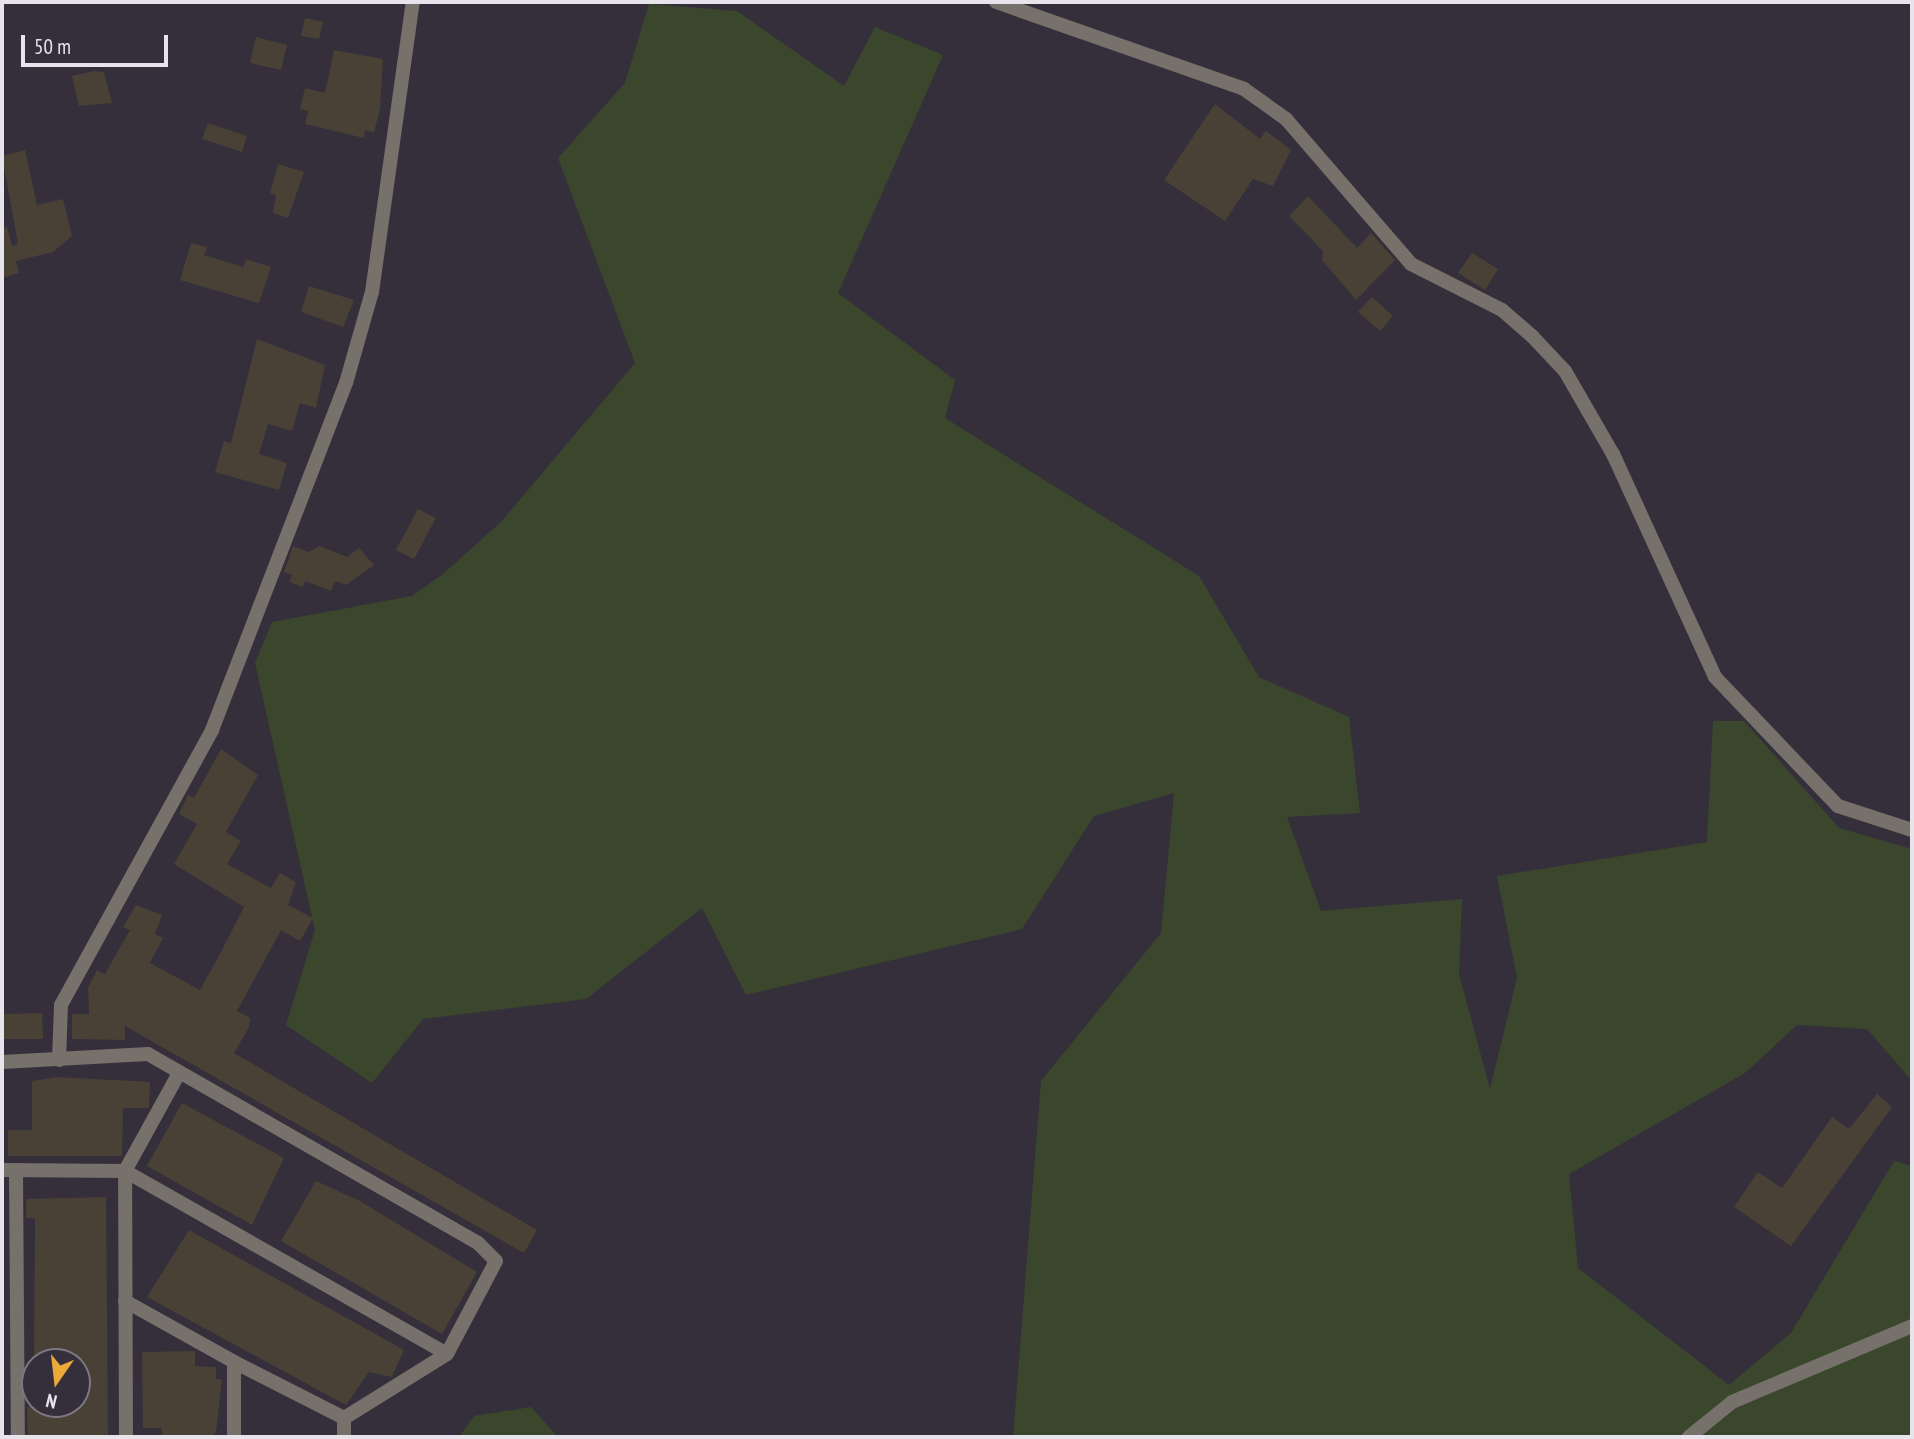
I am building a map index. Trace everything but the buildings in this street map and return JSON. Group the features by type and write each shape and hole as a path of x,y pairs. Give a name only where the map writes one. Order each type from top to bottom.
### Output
{"street":[{"path":"59,1060 61,1005 212,730 346,383 372,292 413,2"},
{"path":"996,2 1244,89 1286,119 1411,264 1502,310 1532,336 1565,371 1613,454 1716,677 1838,806 1912,830"},
{"path":"2,1062 148,1054 178,1075 478,1243 496,1261 447,1354 344,1418"},
{"path":"126,1437 125,1171 178,1075"},
{"path":"18,1437 9,1170 125,1171 447,1354"},
{"path":"125,1301 234,1362 344,1418"},
{"path":"1689,1437 1732,1402 1912,1326"},
{"path":"234,1362 234,1437"},
{"path":"344,1418 344,1437"}],"green space":[{"path":"649,4 737,11 844,86 875,27 943,55 838,293 955,380 945,418 1199,576 1259,677 1349,717 1360,813 1287,817 1321,911 1462,899 1459,974 1490,1089 1517,978 1497,876 1707,842 1713,721 1744,721 1839,828 1912,849 1912,1081 1867,1029 1797,1025 1745,1073 1569,1174 1578,1268 1729,1385 1791,1333 1894,1161 1912,1166 1912,1437 1013,1437 1041,1081 1161,933 1174,793 1094,816 1022,929 746,995 702,908 586,999 423,1019 372,1083 286,1025 315,930 255,663 272,622 412,596 443,574 502,521 635,363 558,158 625,83"},
{"path":"531,1407 558,1437 459,1437 474,1416"}]}
